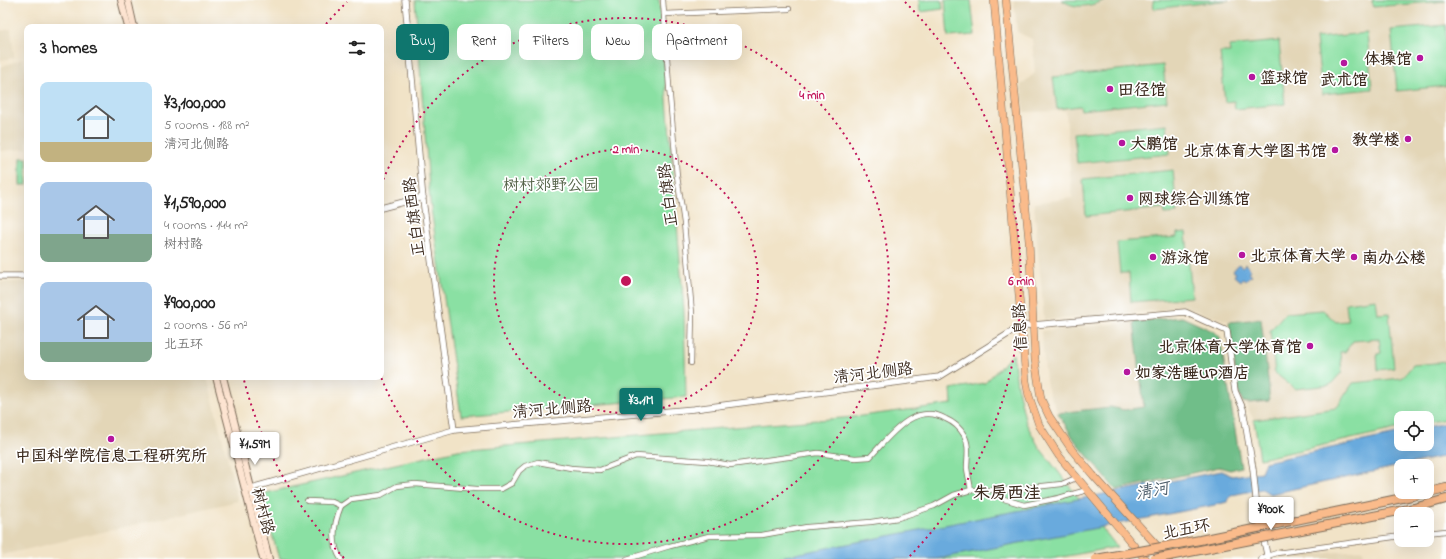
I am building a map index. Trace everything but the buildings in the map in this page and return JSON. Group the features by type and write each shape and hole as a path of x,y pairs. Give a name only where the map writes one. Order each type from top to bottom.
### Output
{"highway":[{"path":"1434,489 1446,485"},
{"name":"北五环","path":"1434,491 1446,488"},
{"name":"北五环","path":"1096,559 1200,540 1398,499"},
{"name":"北五环","path":"1154,559 1414,508 1446,499"}],"main road":[{"path":"121,0 127,24"},
{"path":"128,0 133,24"},
{"name":"信息路","path":"994,0 1026,380 1034,412 1046,438 1076,478 1145,559"},
{"name":"信息路","path":"1006,0 1029,242 1035,360 1041,399 1049,416 1064,440 1101,484 1169,559"},
{"name":"树村路","path":"217,380 269,559"},
{"name":"树村路","path":"224,380 263,559"}],"street":[{"name":"正白旗西路","path":"406,0 423,197 454,430"},
{"name":"正白旗路","path":"663,0 668,86 677,176 684,223 692,313 692,362"},
{"path":"664,14 789,9"},
{"path":"384,207 423,197"},
{"path":"0,276 24,276"},
{"path":"1021,326 1185,312 1227,331 1235,391 1242,409 1253,469 1257,509 1268,558"},
{"name":"清河北侧路","path":"248,490 454,430 694,409 939,377 1021,326"},
{"path":"341,559 334,542 334,534 335,523 341,506 351,499 381,494 397,486 416,484 477,490 501,489 512,483 519,471 524,466 538,462 571,468 600,470 636,456 708,461 730,466 818,453 855,458 870,457 901,425 919,414 939,415 953,423 964,435 968,444 968,468 971,490"},
{"path":"628,559 709,536 762,535 807,527 871,522 898,518 934,506 954,495 971,490 997,490 1062,484 1076,478"},
{"path":"997,490 1004,499 1024,505 1059,498 1085,488"},
{"path":"307,501 332,502 341,506"},
{"path":"1434,532 1446,531"},
{"path":"1261,559 1268,558 1278,553 1394,537"}],"shaded area":[{"name":"北京体育大学","path":"1014,0 1446,0 1446,362 1413,365 1402,378 1353,383 1336,408 1254,420 1240,393 1231,322 1187,308 1044,320 1034,203 1072,198 1066,111 1024,112 1021,85 1035,73 1032,39 1017,32"},
{"path":"11,29 14,58 0,60 0,31"},
{"path":"23,59 24,149 0,151 0,67"},
{"name":"中国科学院信息工程研究所","path":"0,282 24,282 24,380 208,380 238,501 2,555 0,545"},
{"path":"1134,322 1144,407 1124,410 1110,407 1058,413 1049,393 1046,380 1041,331"},
{"path":"1363,550 1364,559 1277,559 1290,556"}],"green space":[{"name":"树村郊野公园","path":"415,0 659,0 661,24 652,24 652,60 664,60 684,311 686,397 461,416 430,201 419,60 449,60 449,24 417,24"},
{"path":"919,0 942,0 943,9 920,12"},
{"path":"945,0 971,0 975,35 948,37"},
{"path":"1062,0 1105,0 1094,4 1078,6"},
{"path":"1153,0 1229,0 1154,9"},
{"path":"1372,0 1446,0 1446,1 1373,7"},
{"name":"体操馆","path":"1446,25 1446,86 1397,91 1391,30"},
{"name":"武术馆","path":"1367,33 1372,89 1322,94 1316,38"},
{"name":"篮球馆","path":"1279,41 1285,104 1235,109 1234,101 1225,102 1220,52 1230,52 1229,46"},
{"name":"田径馆","path":"1163,65 1167,101 1081,110 1080,106 1057,109 1053,77"},
{"name":"大鹏馆","path":"1167,124 1170,154 1077,163 1074,133"},
{"path":"20,158 24,158 24,185 20,185"},
{"name":"网球综合训练馆","path":"1173,170 1177,213 1165,214 1164,208 1086,216 1083,179"},
{"name":"游泳馆","path":"1186,232 1192,297 1131,302 1129,273 1120,273 1117,242 1177,237 1177,233"},
{"name":"北京体育大学体育馆","path":"1376,299 1378,314 1389,313 1394,368 1378,370 1377,354 1381,353 1379,339 1353,341 1345,352 1340,352 1342,372 1330,385 1295,389 1275,373 1270,331 1285,313 1323,310 1336,322 1348,321 1346,303"},
{"path":"1182,317 1215,332 1220,337 1241,467 1230,470 1219,467 1116,490 1075,441 1058,413 1110,407 1124,410 1144,407 1134,322"},
{"path":"1261,319 1269,388 1269,401 1249,403 1243,402 1238,392 1229,322"},
{"path":"1013,354 1017,385 1026,423 1039,447 1117,547 1051,559 279,559 261,494 458,450 854,417 952,404 951,389 985,383"},
{"path":"1446,362 1446,419 1434,422 1434,411 1394,411 1394,430 1260,459 1254,420 1336,408 1353,383 1402,378 1413,365"}],"water":[{"path":"1239,264 1242,267 1245,264 1251,270 1248,272 1251,275 1245,281 1243,279 1240,281 1234,276 1236,273 1233,271"},
{"name":"清河","path":"1446,423 1446,456 1432,459 1394,459 1394,467 1270,494 1262,489 1232,495 1227,502 1215,505 937,559 770,559 1222,471 1232,476 1261,472 1265,462 1394,434 1394,451 1434,451 1434,426"}],"place":[{"name":"体操馆","path":"1420,58"},
{"name":"武术馆","path":"1344,63"},
{"name":"篮球馆","path":"1252,77"},
{"name":"田径馆","path":"1110,89"},
{"name":"教学楼","path":"1408,139"},
{"name":"大鹏馆","path":"1122,143"},
{"name":"北京体育大学图书馆","path":"1335,150"},
{"name":"网球综合训练馆","path":"1130,198"},
{"name":"北京体育大学","path":"1242,255"},
{"name":"游泳馆","path":"1153,257"},
{"name":"南办公楼","path":"1354,257"},
{"name":"北京体育大学体育馆","path":"1310,346"},
{"name":"如家浩睡UP酒店","path":"1127,372"},
{"name":"中国科学院信息工程研究所","path":"111,439"}],"district":[{"name":"朱房西洼","path":"1007,492"}]}
